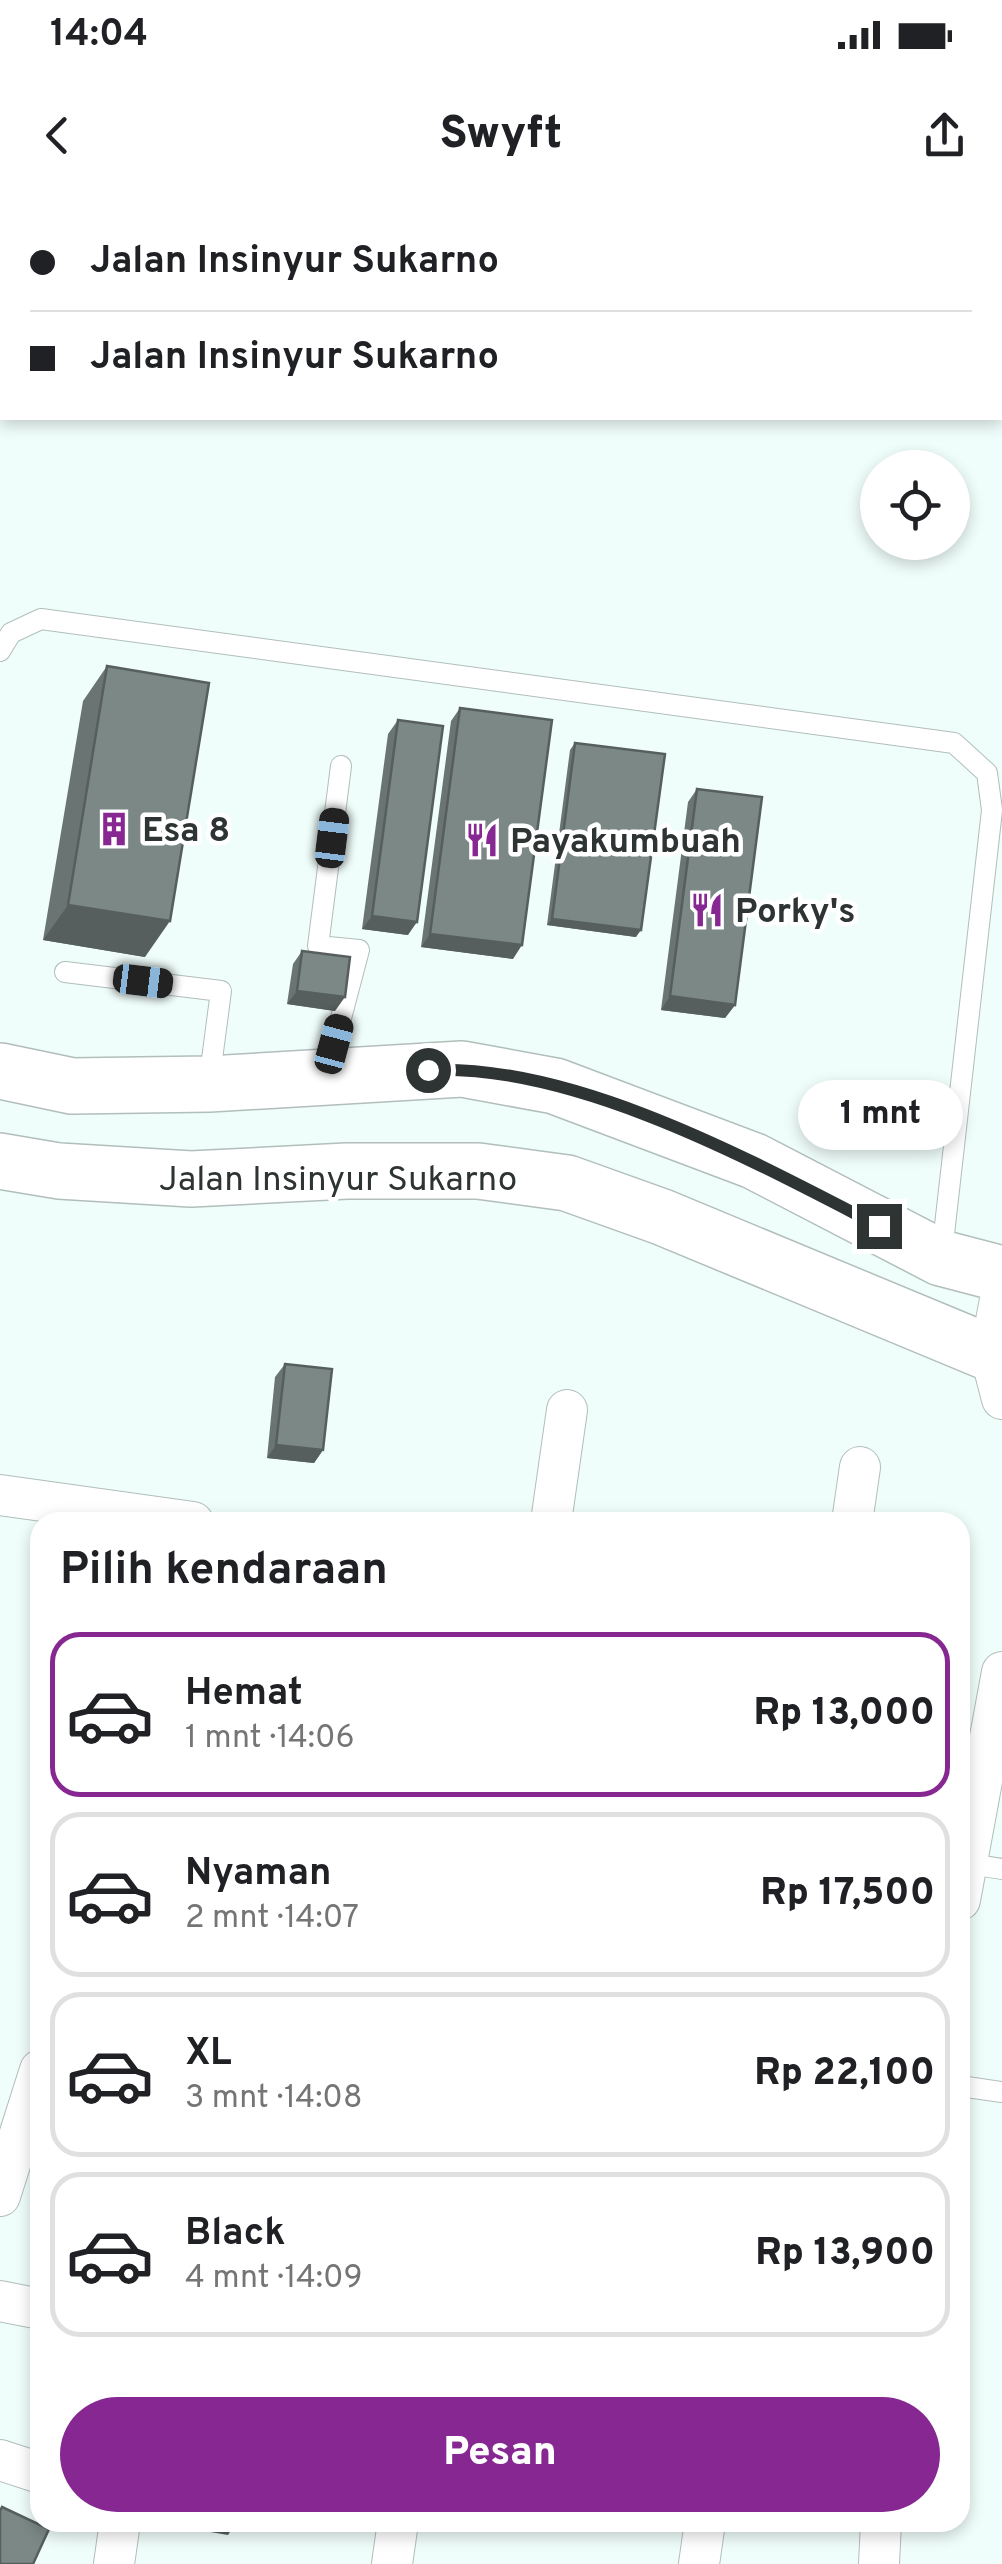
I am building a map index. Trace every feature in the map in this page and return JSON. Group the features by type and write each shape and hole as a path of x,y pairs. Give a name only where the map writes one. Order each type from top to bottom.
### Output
{"main road":[{"path":"0,1071 72,1086 209,1084 462,1069 555,1086 754,1161 941,1258 1002,1274"},
{"name":"Jalan Insinyur Sukarno","path":"0,1161 58,1171 191,1180 348,1171 478,1171 566,1183 662,1217 998,1370"}],"street":[{"path":"998,1370 1002,1289"},
{"path":"552,1512 567,1410"},
{"path":"853,1512 860,1467"},
{"path":"0,1496 119,1512"},
{"path":"977,1878 1002,1672"},
{"path":"0,2196 30,2102"},
{"path":"0,2301 30,2307"},
{"path":"0,2460 30,2470"},
{"path":"114,2564 119,2532"},
{"path":"392,2564 397,2532"},
{"path":"699,2564 704,2532"},
{"path":"879,2564 881,2532"}],"lane":[{"path":"0,651 11,633 40,619 954,742 987,773 992,810 941,1258"},
{"path":"326,1075 360,950 318,946 340,766"},
{"path":"66,972 220,991 209,1084"},
{"path":"970,2087 1002,2092"}],"building":[{"name":"Esa 8","path":"107,666 209,683 170,921 68,905"},
{"name":"Payakumbuah","path":"460,708 552,720 522,945 430,934"},
{"path":"398,720 443,726 417,922 372,916"},
{"path":"575,743 665,754 641,930 552,919"},
{"name":"Porky's","path":"697,789 762,797 735,1005 670,996"},
{"path":"302,951 350,957 345,997 297,991"},
{"path":"285,1364 332,1369 323,1450 276,1445"},
{"path":"2,2507 30,2520 30,2532 48,2532 33,2564 0,2564"}],"place":[{"name":"Esa 8","path":"114,829"},
{"name":"Payakumbuah","path":"482,840"},
{"name":"Porky's","path":"707,910"}],"route":[{"path":"428,1070 462,1069 555,1086 634,1113 754,1161 879,1226"}]}
